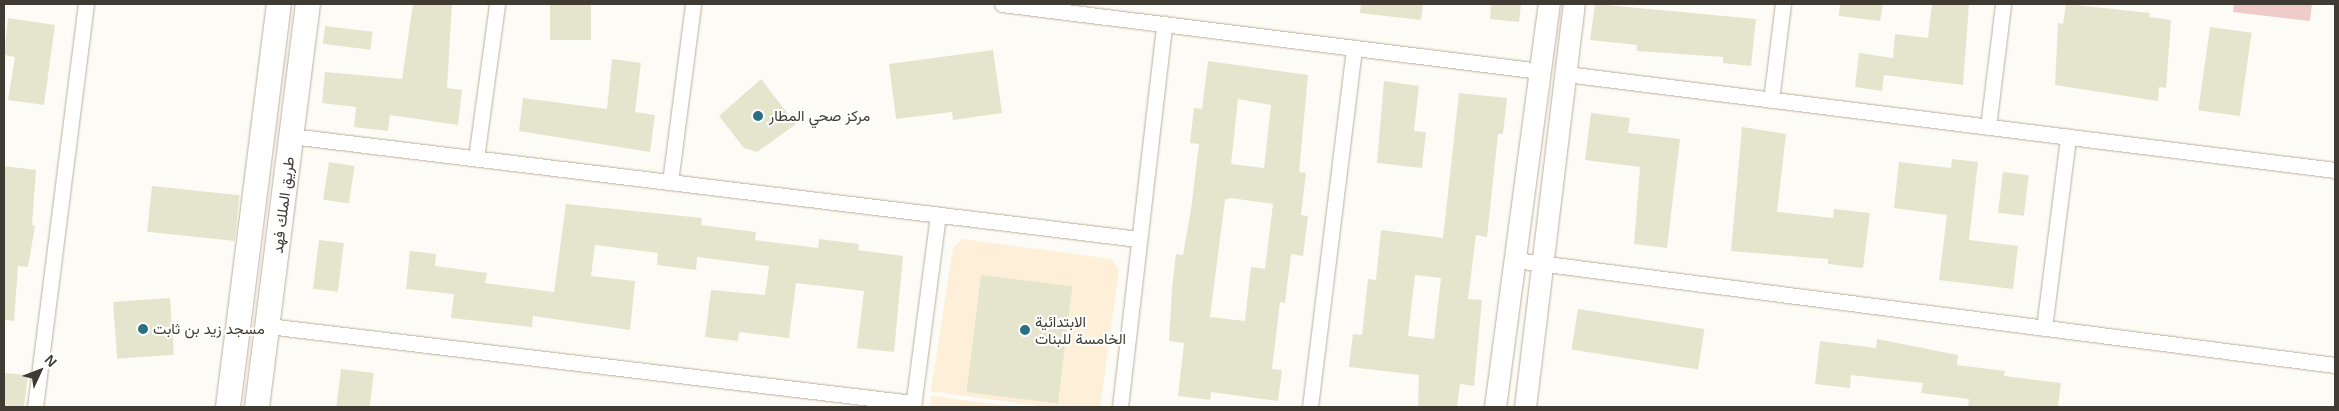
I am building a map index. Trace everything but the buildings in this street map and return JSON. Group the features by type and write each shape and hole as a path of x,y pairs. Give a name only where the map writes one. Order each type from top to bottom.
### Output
{"main road":[{"name":"طريق الملك فهد","path":"228,407 279,4"},
{"name":"طريق الملك فهد","path":"257,407 308,4"}],"street":[{"path":"35,407 86,4"},
{"path":"476,158 497,4"},
{"path":"670,182 693,4"},
{"path":"1002,4 1540,71"},
{"path":"1495,407 1548,4"},
{"path":"1525,407 1574,4"},
{"path":"1771,100 1783,4"},
{"path":"1988,127 2003,4"},
{"path":"1120,407 1164,24"},
{"path":"1310,407 1354,48"},
{"path":"1566,74 2335,170"},
{"path":"291,136 1139,239"},
{"path":"2044,328 2068,137"},
{"path":"268,326 913,405 938,215"},
{"path":"1515,260 2335,365"}],"shaded area":[{"path":"2234,4 2312,4 2310,21 2233,12"},
{"name":"الابتدائية الخامسة للبنات","path":"962,239 1111,259 1119,270 1100,407 1045,407 931,391 953,248"},
{"path":"931,396 1017,407 930,407"}],"place":[{"name":"مركز صحي المطار","path":"758,116"},
{"name":"مسجد زيد بن ثابت","path":"143,329"},
{"name":"الابتدائية الخامسة للبنات","path":"1025,330"}]}
